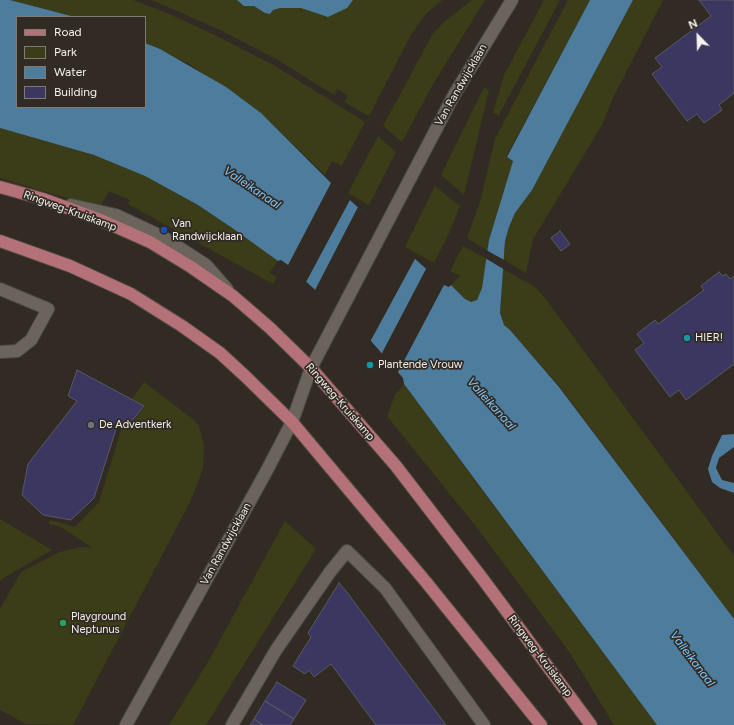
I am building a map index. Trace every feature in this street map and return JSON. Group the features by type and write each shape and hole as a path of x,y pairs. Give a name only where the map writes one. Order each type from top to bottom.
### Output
{"main road":[{"name":"Ringweg-Kruiskamp","path":"0,187 43,199 103,221 150,242 191,267 233,296 270,328 311,368 396,466 482,578 591,725"},
{"path":"0,241 70,266 131,294 182,326 220,353 292,422 426,582 541,725"}],"street":[{"name":"Van Randwijcklaan","path":"126,725 266,472 292,422 311,368 454,95 512,0"},
{"path":"0,289 48,308 31,340 17,350 0,352"},
{"path":"232,725 276,650 330,572 347,551 385,588 484,725"}],"green space":[{"path":"10,0 133,0 167,13 217,36 275,66 365,122 342,166 332,161 325,175 261,113 189,64 146,43 146,16 71,16"},
{"path":"152,0 442,0 426,14 412,33 369,116 344,102 348,96 338,89 334,95 278,60 220,30"},
{"path":"472,0 485,0 432,86 402,142 383,126 432,35 445,21"},
{"path":"544,0 560,0 499,115 493,113 504,75"},
{"path":"568,0 590,0 506,157 513,161 489,240 488,251 467,238 480,202 495,139"},
{"path":"633,0 663,0 612,100 602,125 533,239 526,273 504,260 505,241 509,227 515,213 532,190"},
{"path":"484,87 489,90 464,195 441,175"},
{"path":"0,128 94,155 145,176 198,205 268,253 278,261 269,273 277,277 273,284 128,204 130,200 109,191 101,205 59,196 0,178"},
{"path":"378,136 396,152 369,205 348,193"},
{"path":"435,186 460,206 434,263 405,247"},
{"path":"463,246 487,259 482,288 477,300 471,302 465,299 451,285 460,276 450,271"},
{"path":"503,269 535,287 545,298 734,556 734,619 560,387 510,330 504,326 500,313"},
{"path":"144,382 194,420 199,426 204,445 203,469 190,502 73,725 26,724 0,710 0,609 21,572 60,552 81,547 93,548 61,527 49,524 50,520 75,527 99,502 122,427 127,429 145,406 132,399"},
{"path":"404,384 657,725 614,725 570,653 478,529 387,416 395,395"},
{"path":"0,519 52,550 0,580"},
{"path":"285,521 316,549 206,725 169,725 208,662"}],"water":[{"name":"Valleikanaal","path":"0,0 10,0 71,16 16,16 16,108 146,108 146,43 160,49 226,87 261,113 331,183 444,285 449,287 451,285 465,299 471,302 477,300 482,288 489,240 513,161 507,157 590,0 633,0 532,190 515,213 509,227 505,241 500,313 504,325 559,387 734,619 734,725 657,725 404,384 403,378 371,341 288,265 281,260 278,261 198,205 145,176 94,155 0,128"},
{"path":"237,0 353,0 347,8 328,17 301,8 280,8 273,10 270,14 265,13 254,6 244,6"},
{"path":"734,434 734,447 719,458 716,468 722,480 734,483 734,493 720,488 712,482 708,469 712,456 722,435"}],"pier":[{"path":"332,181 351,198 305,284 287,267"},
{"path":"359,205 361,207 360,209 416,257 370,342 314,292"},
{"path":"486,250 506,261 505,270 485,258"},
{"path":"427,267 445,283 397,374 381,355"}],"building":[{"path":"699,0 734,0 734,93 719,105 722,110 704,123 697,114 687,121 652,74 662,67 655,58 711,16"},
{"path":"560,231 570,244 561,251 551,238"},
{"name":"HIER!","path":"719,272 723,276 726,274 730,279 734,276 734,364 686,400 679,390 670,397 635,350 644,343 637,334 655,320 658,324 704,290 701,286"},
{"path":"77,370 144,406 127,427 118,423 94,498 71,520 43,515 22,495 28,464 77,401 68,396"},
{"path":"339,583 446,725 376,725 331,664 314,677 309,670 305,674 293,666 311,637 308,633"},
{"path":"277,682 306,700 294,719 265,701"},
{"path":"265,701 294,719 290,725 263,725 254,719"},
{"path":"254,719 258,722 263,725 250,725"}],"place":[{"name":"Van Randwijcklaan","path":"164,230"},
{"name":"HIER!","path":"687,338"},
{"name":"Plantende Vrouw","path":"370,365"},
{"name":"De Adventkerk","path":"91,425"},
{"name":"Playground Neptunus","path":"63,623"}]}
